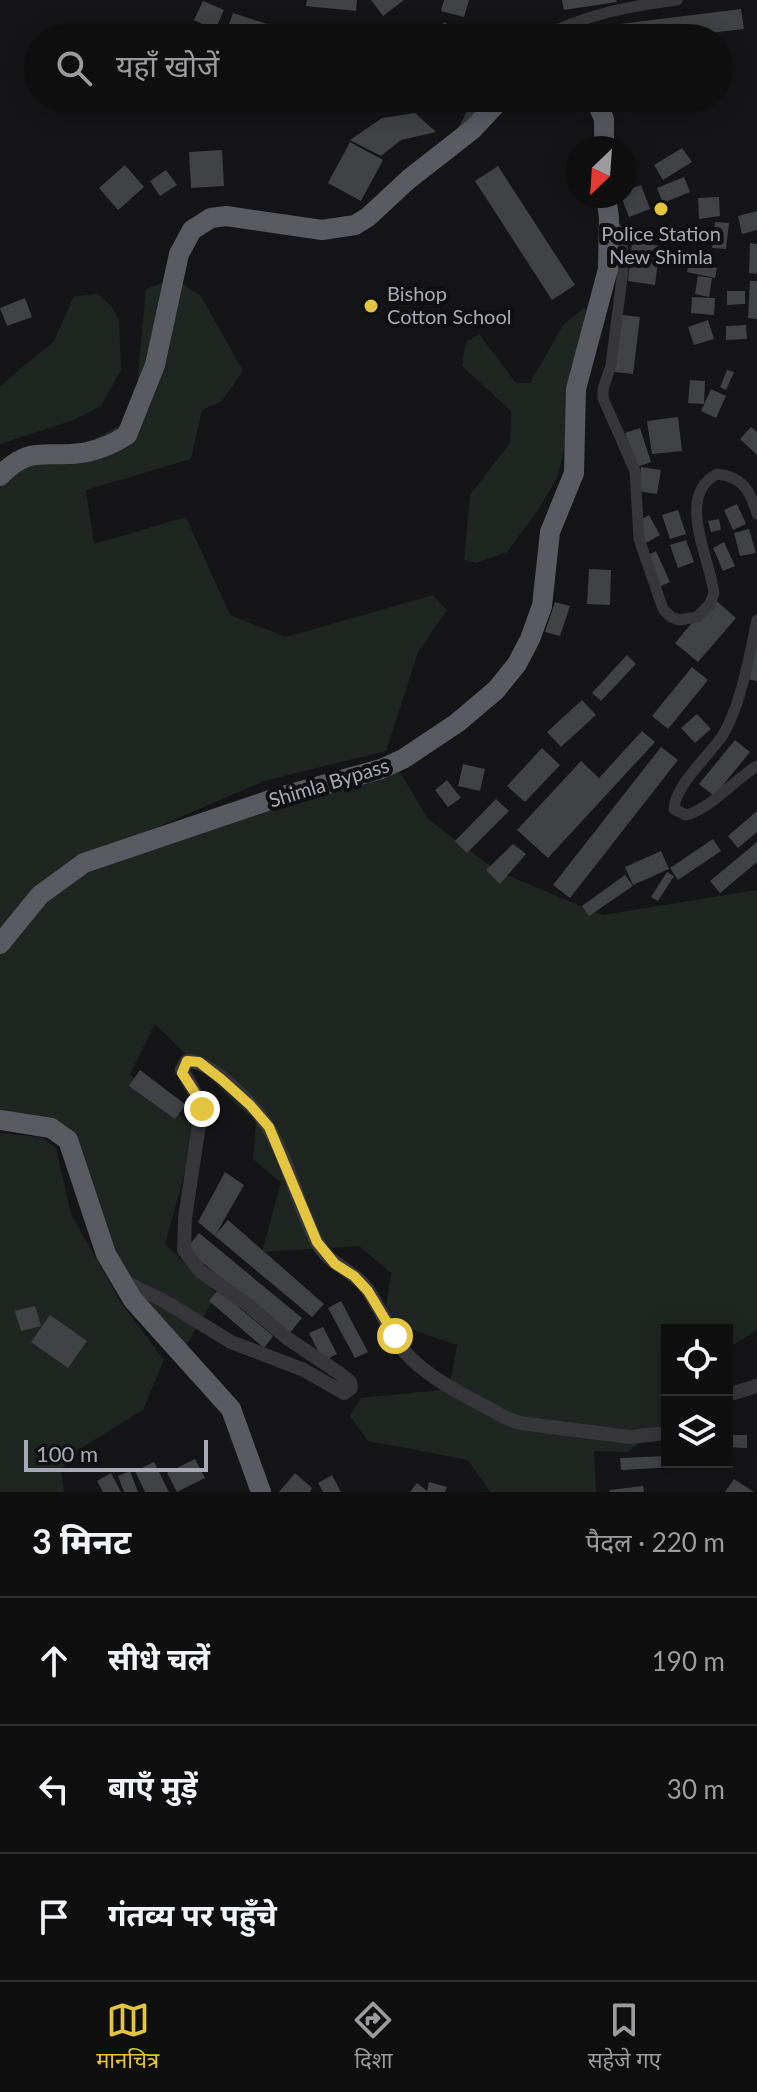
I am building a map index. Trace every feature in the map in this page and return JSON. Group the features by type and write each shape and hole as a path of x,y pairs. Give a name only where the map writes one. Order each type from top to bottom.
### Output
{"highway":[{"path":"0,476 22,457 85,452 117,442 127,435 155,365 179,254 192,230 200,223 226,216 322,230 355,225 458,141 488,112"},
{"path":"601,112 604,136"},
{"name":"Shimla Bypass","path":"0,944 40,895 84,863 273,799 381,769 403,759 457,723 496,690 517,664 530,639 542,606 550,532 573,480 577,446 576,389 608,269 608,208"},
{"path":"0,1120 51,1128 68,1140 106,1254 133,1300 231,1409 261,1492"}],"street":[{"path":"570,24 634,6 677,0"},
{"path":"458,141 473,112"},
{"path":"609,218 621,236 624,262 611,365 603,398 635,471 639,539 658,598 671,617 679,620 697,617 710,604 714,593 696,507 700,488 717,474 730,475 749,490 757,514"},
{"path":"757,620 729,722 679,791 674,809 682,815 698,812 757,766"},
{"path":"121,1279 231,1342 304,1370 344,1393 351,1388 350,1382 207,1277 184,1250 185,1218 202,1105 182,1070 187,1061 195,1061 221,1079 269,1127 323,1251 362,1284 379,1307 402,1349 426,1371 506,1418 520,1423 630,1437 661,1434"},
{"path":"733,1393 757,1386"}],"shaded area":[{"path":"174,278 201,296 243,371 222,401 202,410 191,459 86,490 94,544 186,517 230,615 286,637 433,595 447,610 418,652 386,751 264,781 81,860 0,937 0,477 88,442 121,425 137,385 146,289"},
{"path":"98,294 112,307 119,321 121,370 101,406 71,421 0,444 0,386 54,341 74,296"},
{"path":"585,307 593,325 558,476 507,552 476,563 464,560 470,495 510,443 511,411 462,366 466,342 479,334 516,383 530,383 563,325"},
{"path":"392,759 428,819 497,871 602,915 757,890 757,1330 733,1345 733,1324 661,1324 661,1425 628,1452 594,1451 596,1492 490,1492 468,1460 368,1441 350,1416 361,1398 449,1389 457,1345 384,1320 391,1273 359,1246 262,1252 281,1183 253,1159 256,1120 155,1024 130,1074 197,1129 165,1244 217,1294 185,1347 135,1299 109,1253 71,1139 0,1117 0,948 43,896 86,866 270,789"},
{"path":"0,1133 41,1137 56,1148 71,1214 122,1304 164,1360 143,1410 75,1452 61,1470 64,1492 0,1492"}],"building":[{"path":"307,0 357,0 356,11 306,6"},
{"path":"371,0 404,0 383,16"},
{"path":"444,0 469,0 464,17 441,11"},
{"path":"562,0 616,0 617,2 564,10"},
{"path":"203,1 224,10 218,24 202,24 194,20"},
{"path":"741,9 744,29 733,30 733,24 620,24"},
{"path":"233,13 267,24 229,24"},
{"path":"415,113 436,132 401,140 381,156 350,140 382,118"},
{"path":"350,142 383,160 361,201 328,183"},
{"path":"682,148 692,162 663,180 654,165"},
{"path":"222,150 224,186 191,188 189,152"},
{"path":"125,165 144,187 118,210 99,188"},
{"path":"498,166 575,285 552,300 475,181"},
{"path":"166,170 177,185 160,196 150,181"},
{"path":"684,177 690,192 663,203 657,188"},
{"path":"641,185 650,209 629,217 626,208 637,208 637,186"},
{"path":"719,197 720,216 699,219 698,198"},
{"path":"757,211 757,230 742,234 738,216"},
{"path":"715,222 729,223 726,249 712,248"},
{"path":"632,242 660,246 655,285 628,281"},
{"path":"750,243 757,244 757,274 749,273"},
{"path":"689,262 717,268 715,278 687,272"},
{"path":"698,276 712,278 709,297 695,294"},
{"path":"750,281 757,281 757,319 748,318"},
{"path":"727,291 745,291 745,304 727,305"},
{"path":"692,297 715,298 714,315 691,313"},
{"path":"25,298 32,317 7,326 0,308"},
{"path":"614,314 640,317 633,374 607,371"},
{"path":"708,320 714,339 694,345 688,327"},
{"path":"746,325 747,339 726,340 726,326"},
{"path":"727,370 734,372 726,390 720,387"},
{"path":"690,380 705,381 704,404 688,403"},
{"path":"711,389 726,396 716,418 701,411"},
{"path":"678,417 682,451 652,454 647,421"},
{"path":"751,427 757,432 757,455 740,439"},
{"path":"640,428 651,462 637,467 625,433"},
{"path":"641,467 661,470 657,494 637,491"},
{"path":"737,504 746,524 733,530 724,510"},
{"path":"678,510 686,534 670,539 662,515"},
{"path":"649,515 660,535 646,543 635,523"},
{"path":"719,519 721,530 711,532 708,521"},
{"path":"749,529 756,553 740,556 734,533"},
{"path":"686,540 694,562 678,568 670,545"},
{"path":"724,542 735,566 723,571 713,548"},
{"path":"656,551 670,582 654,589 640,559"},
{"path":"589,569 611,570 610,605 587,604"},
{"path":"713,598 736,618 698,662 675,643"},
{"path":"555,602 570,606 560,636 545,632"},
{"path":"757,628 757,681 747,679"},
{"path":"627,655 636,664 601,701 592,693"},
{"path":"692,667 708,680 668,729 652,716"},
{"path":"582,700 596,715 561,747 547,732"},
{"path":"697,714 711,729 695,743 681,728"},
{"path":"642,731 655,742 548,858 517,830 581,761 599,778"},
{"path":"735,740 750,752 714,796 699,784"},
{"path":"661,747 678,760 570,898 553,885"},
{"path":"542,748 560,765 525,802 507,786"},
{"path":"463,764 485,769 480,791 458,786"},
{"path":"447,780 461,798 448,807 435,790"},
{"path":"496,799 509,811 467,853 455,841"},
{"path":"757,811 757,832 738,848 728,836"},
{"path":"713,839 721,851 678,880 670,868"},
{"path":"757,842 757,862 720,893 710,881"},
{"path":"513,844 526,854 500,884 486,870"},
{"path":"661,851 669,869 633,885 625,867"},
{"path":"667,872 674,876 658,901 651,897"},
{"path":"625,875 633,886 589,916 582,906"},
{"path":"140,1070 186,1105 175,1119 129,1086"},
{"path":"225,1172 244,1185 216,1234 228,1220 324,1304 312,1317 198,1222"},
{"path":"199,1233 302,1318 289,1334 186,1249"},
{"path":"218,1290 273,1336 264,1348 209,1301"},
{"path":"341,1301 368,1352 355,1358 328,1308"},
{"path":"35,1306 41,1326 21,1331 15,1311"},
{"path":"50,1315 87,1341 68,1368 31,1342"},
{"path":"323,1327 337,1354 323,1361 309,1333"},
{"path":"733,1435 747,1435 747,1448 733,1447"},
{"path":"661,1456 661,1468 621,1470 620,1458"},
{"path":"195,1459 205,1478 177,1492 167,1473"},
{"path":"154,1462 169,1492 145,1492 135,1471"},
{"path":"130,1471 138,1492 124,1492 118,1476"},
{"path":"111,1473 121,1492 103,1492 97,1481"},
{"path":"295,1473 312,1488 310,1492 279,1492"},
{"path":"332,1475 341,1492 323,1492 318,1483"},
{"path":"734,1479 754,1492 725,1492"},
{"path":"429,1482 447,1487 445,1492 410,1492 417,1483 427,1491"},
{"path":"643,1486 644,1492 609,1490"}],"place":[{"name":"Police Station New Shimla","path":"661,209"},
{"name":"Bishop Cotton School","path":"371,306"}],"route":[{"path":"202,1109 201,1102 182,1073 187,1061 199,1062 221,1079 269,1127 317,1242 335,1264 354,1276 368,1291 395,1336"}]}
